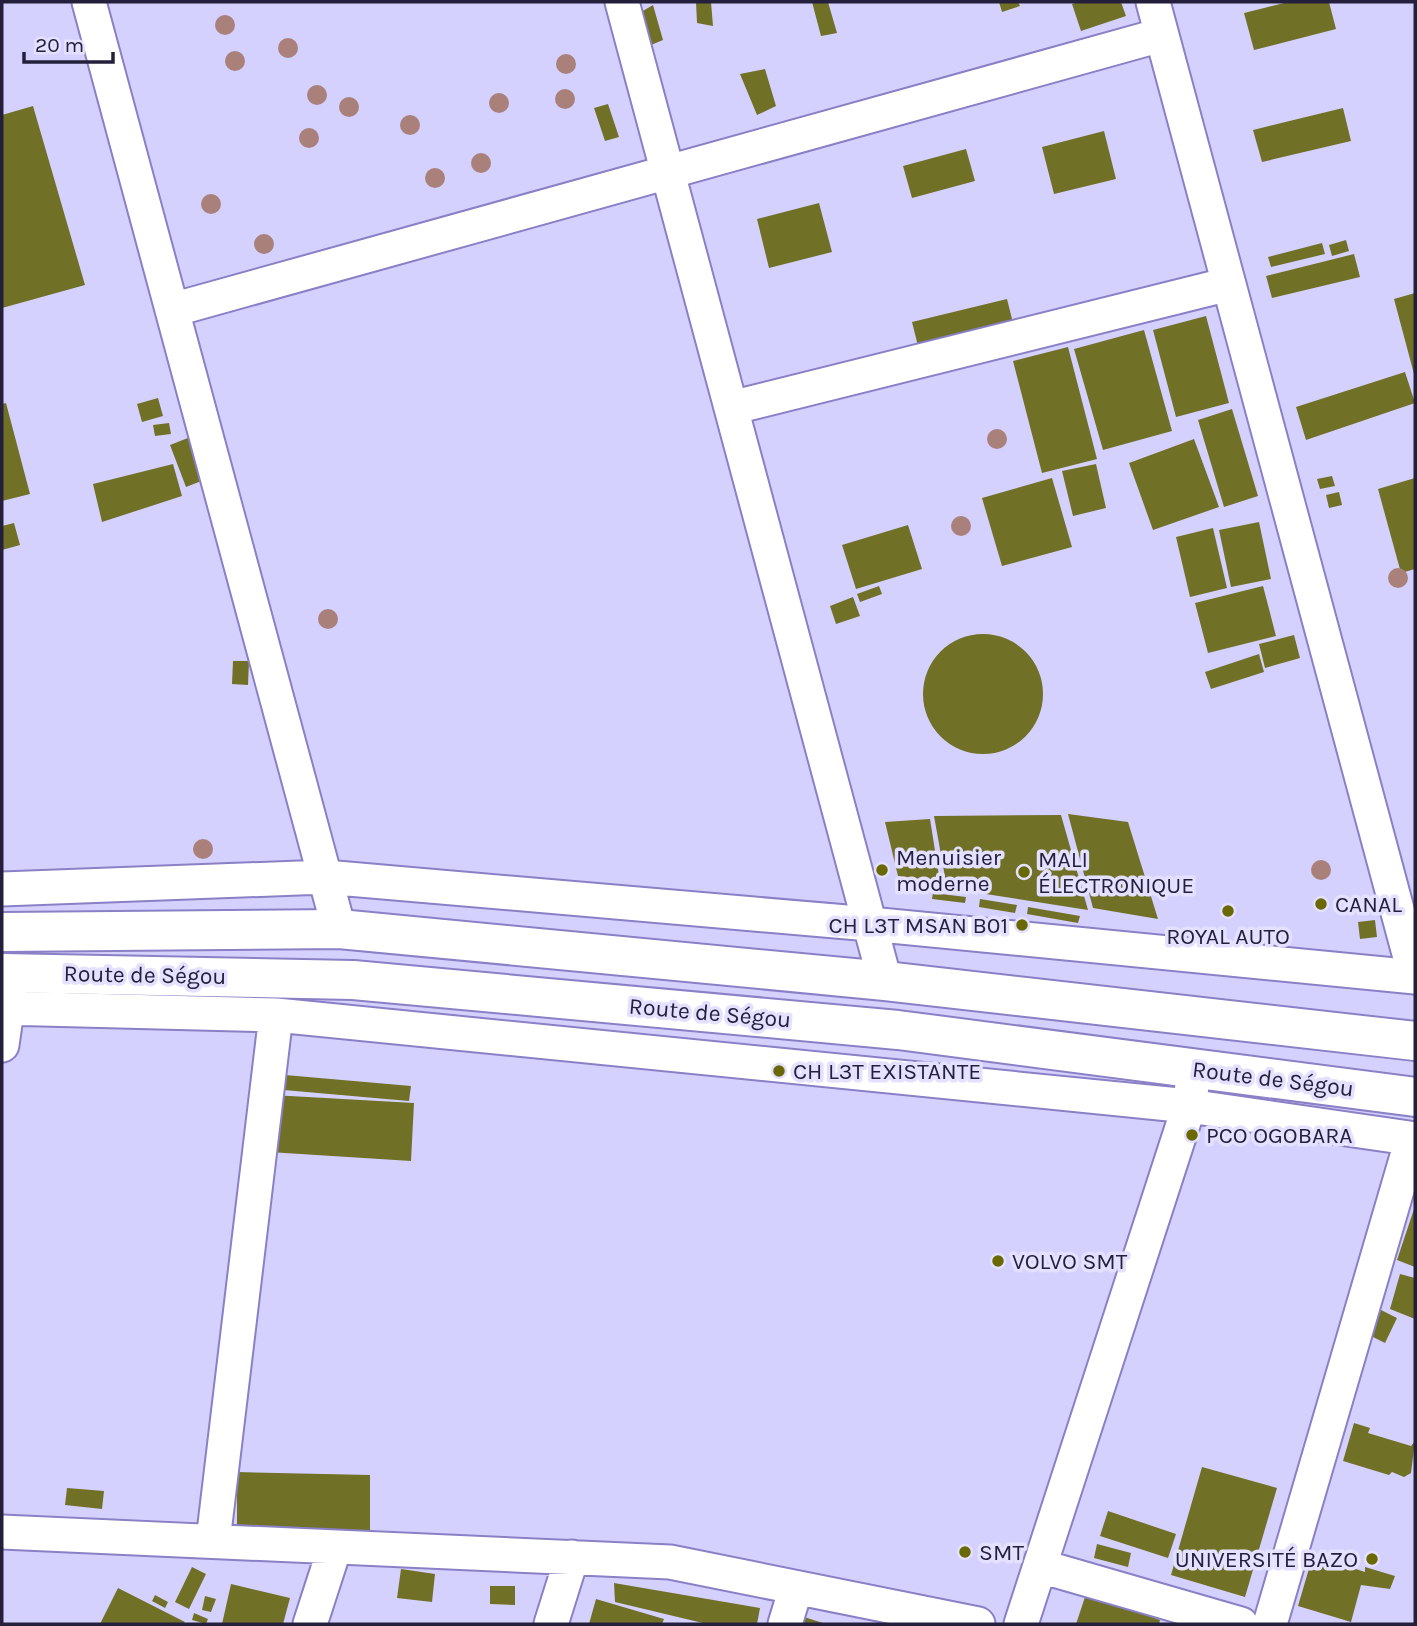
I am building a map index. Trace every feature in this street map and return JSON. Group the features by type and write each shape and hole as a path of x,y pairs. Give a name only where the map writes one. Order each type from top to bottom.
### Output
{"highway":[{"name":"Route de Ségou","path":"2,932 339,929 885,981 1415,1041"},
{"name":"Route de Ségou","path":"6,990 353,980 898,1030 1415,1097"}],"street":[{"path":"89,2 339,929"},
{"path":"622,2 885,981"},
{"path":"2,889 325,877 870,924 1415,976 1153,2"},
{"path":"172,310 667,170 1161,35"},
{"path":"731,408 1229,284"},
{"path":"2,1045 6,990 1189,1106 1414,1139 1270,1624"},
{"path":"213,1541 276,1015"},
{"path":"1021,1624 1189,1106 1196,1069"},
{"path":"2,1532 670,1562 978,1624"},
{"path":"310,1624 335,1546"},
{"path":"551,1624 572,1558"},
{"path":"1040,1566 1241,1624"},
{"path":"785,1624 796,1588"}],"building":[{"path":"696,2 711,2 713,26 697,23"},
{"path":"812,2 828,2 837,33 821,36"},
{"path":"999,2 1018,2 1020,6 1002,12"},
{"path":"1121,2 1126,16 1081,31 1072,4"},
{"path":"1288,2 1329,2 1336,29 1254,50 1244,13"},
{"path":"653,5 663,40 651,45 636,15"},
{"path":"765,69 776,106 757,115 740,74"},
{"path":"608,104 619,137 605,141 594,108"},
{"path":"33,106 85,285 2,308 2,115"},
{"path":"1343,108 1351,141 1262,162 1253,130"},
{"path":"1104,131 1116,179 1054,194 1042,147"},
{"path":"966,149 975,181 912,198 903,166"},
{"path":"819,203 832,252 769,268 757,219"},
{"path":"1346,240 1349,251 1332,256 1329,245"},
{"path":"1322,243 1325,254 1271,267 1268,257"},
{"path":"1354,254 1360,277 1272,298 1266,276"},
{"path":"1415,293 1415,374 1414,374 1394,299"},
{"path":"1007,299 1014,327 919,350 912,322"},
{"path":"1206,316 1229,403 1176,417 1153,330"},
{"path":"1144,330 1172,431 1103,450 1074,349"},
{"path":"1068,347 1097,459 1042,473 1013,361"},
{"path":"1405,372 1415,403 1306,440 1296,407"},
{"path":"158,398 163,416 142,422 137,404"},
{"path":"6,403 30,494 2,501 2,404"},
{"path":"1232,409 1258,496 1224,507 1198,420"},
{"path":"169,423 171,434 155,436 153,425"},
{"path":"193,436 209,478 186,487 170,445"},
{"path":"1194,439 1219,507 1153,530 1129,463"},
{"path":"173,464 182,496 102,522 93,484"},
{"path":"1096,464 1106,508 1073,516 1062,471"},
{"path":"1332,476 1335,486 1320,489 1317,479"},
{"path":"1052,478 1072,547 1002,566 982,498"},
{"path":"1415,478 1415,569 1401,573 1378,489"},
{"path":"1339,492 1342,505 1329,508 1326,495"},
{"path":"1259,522 1271,579 1231,587 1219,530"},
{"path":"14,523 20,545 2,550 2,526"},
{"path":"908,525 922,569 856,589 842,545"},
{"path":"1213,528 1227,588 1190,597 1176,537"},
{"path":"879,586 882,594 860,602 857,594"},
{"path":"1263,586 1276,636 1208,653 1195,603"},
{"path":"853,597 860,616 836,624 830,606"},
{"path":"983,634 1006,638 1026,651 1039,671 1043,694 1039,717 1026,737 1006,750 983,754 960,750 940,737 927,717 923,694 927,671 940,651 960,638"},
{"path":"1294,635 1300,658 1265,668 1259,644"},
{"path":"1259,654 1264,672 1211,689 1205,672"},
{"path":"233,661 249,661 248,685 232,684"},
{"path":"1068,814 1128,822 1158,919 1093,908"},
{"path":"1061,815 1088,910 947,888 934,816"},
{"path":"930,819 940,882 898,876 885,822"},
{"path":"933,893 966,897 965,903 932,899"},
{"path":"980,899 1017,905 1015,913 979,907"},
{"path":"1028,907 1080,916 1078,923 1027,914"},
{"path":"1375,920 1377,937 1360,939 1358,922"},
{"path":"262,1073 411,1086 409,1101 261,1088"},
{"path":"272,1095 414,1103 411,1161 269,1152"},
{"path":"1415,1206 1415,1267 1397,1260"},
{"path":"1400,1274 1415,1278 1415,1319 1390,1309"},
{"path":"1381,1310 1397,1318 1385,1343 1369,1335"},
{"path":"1354,1423 1370,1428 1368,1433 1411,1446 1415,1441 1411,1473 1404,1477 1392,1472 1389,1475 1343,1461"},
{"path":"1202,1467 1277,1488 1245,1597 1171,1575"},
{"path":"237,1472 370,1475 370,1535 237,1532"},
{"path":"67,1488 104,1491 102,1509 65,1505"},
{"path":"1108,1511 1176,1534 1168,1558 1100,1536"},
{"path":"1097,1544 1131,1553 1128,1567 1094,1558"},
{"path":"1313,1555 1365,1572 1365,1567 1395,1576 1390,1589 1361,1585 1351,1622 1298,1606"},
{"path":"192,1567 206,1574 189,1609 175,1602"},
{"path":"401,1569 435,1574 432,1602 397,1598"},
{"path":"614,1583 760,1608 757,1624 707,1624 615,1602"},
{"path":"231,1584 290,1598 283,1624 222,1624"},
{"path":"490,1586 515,1586 515,1605 490,1604"},
{"path":"118,1588 185,1622 100,1624"},
{"path":"1086,1594 1160,1620 1159,1624 1076,1624"},
{"path":"155,1595 168,1602 165,1608 152,1601"},
{"path":"205,1596 216,1599 211,1612 202,1610"},
{"path":"596,1599 664,1619 662,1624 589,1624"},
{"path":"194,1613 208,1619 206,1624 192,1620"},
{"path":"801,1616 826,1624 800,1624"}],"place":[{"name":"Menuisier moderne","path":"882,870"},
{"name":"MALI ÉLECTRONIQUE","path":"1024,872"},
{"name":"CANAL","path":"1321,904"},
{"name":"ROYAL AUTO","path":"1228,911"},
{"name":"CH L3T MSAN B01","path":"1022,925"},
{"name":"CH L3T EXISTANTE","path":"779,1071"},
{"name":"PCO OGOBARA","path":"1192,1135"},
{"name":"VOLVO SMT","path":"998,1261"},
{"name":"SMT","path":"965,1552"},
{"name":"UNIVERSITÉ BAZO","path":"1372,1559"}]}
